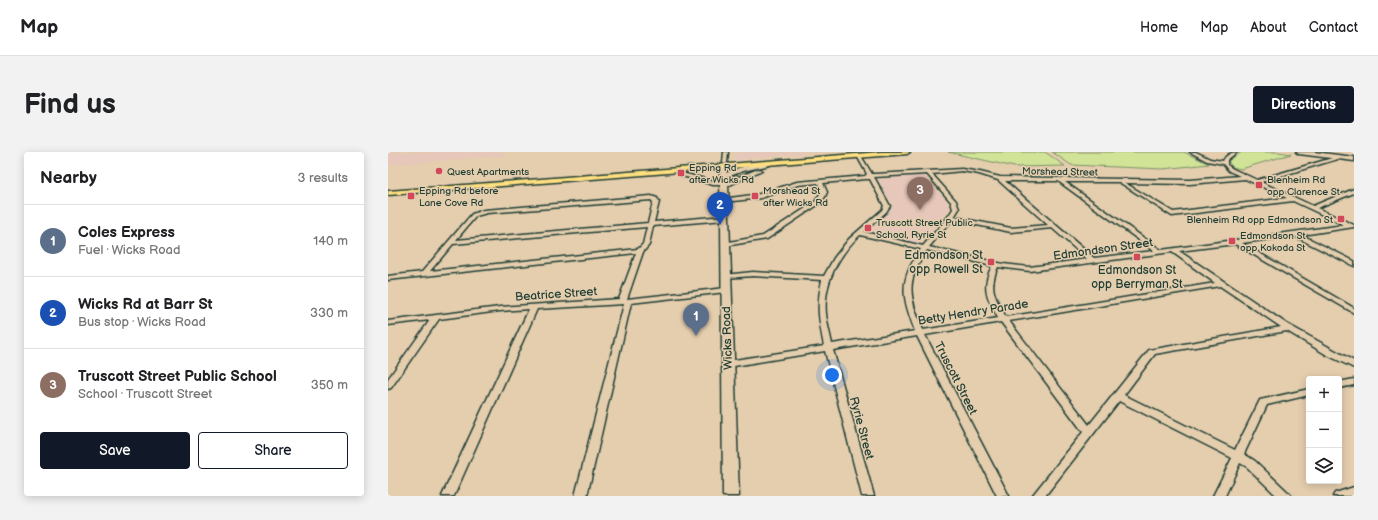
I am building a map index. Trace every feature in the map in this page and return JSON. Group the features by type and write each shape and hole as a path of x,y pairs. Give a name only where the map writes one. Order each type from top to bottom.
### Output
{"main road":[{"path":"388,192 615,175 875,152"},
{"path":"388,192 574,176 907,152"},
{"path":"1299,152 1326,157 1354,158"},
{"path":"1309,152 1354,158"},
{"path":"725,179 741,169 768,163"},
{"name":"Wicks Road","path":"727,165 724,200 731,496"}],"street":[{"name":"Wicks Road","path":"727,152 727,165"},
{"path":"1192,152 1209,160 1224,163 1229,168 1246,177 1353,226"},
{"path":"1224,163 1225,160 1235,152"},
{"name":"Ryrie Street","path":"859,156 887,206 884,211 843,250 826,278 822,296 822,314 828,347 868,496"},
{"path":"1257,182 1326,157"},
{"path":"682,175 713,183 725,179 730,183 760,170"},
{"name":"Morshead Street","path":"724,200 756,197 792,185 820,181 962,170 980,173 1000,179 1190,182 1246,177"},
{"path":"928,172 955,204 956,211 950,218 1011,230 1053,226"},
{"path":"1000,179 1093,261"},
{"path":"1059,180 1160,252"},
{"path":"725,244 761,239 774,232 817,203 824,192 820,181"},
{"path":"1120,181 1172,214 1294,199"},
{"path":"1313,208 1354,191"},
{"path":"424,274 474,215 486,211 645,197 655,199 656,202 646,245 640,251 625,302 581,496"},
{"path":"451,242 569,231 650,226 725,218"},
{"name":"Truscott Street","path":"950,218 914,262 907,280 910,310 920,333 1003,496"},
{"name":"Edmondson Street","path":"860,233 996,265 1030,269 1353,226"},
{"path":"1296,234 1354,264"},
{"path":"1237,242 1354,311"},
{"path":"1173,250 1286,329 1354,365"},
{"path":"388,278 640,251"},
{"path":"996,265 991,275 989,285 991,297 1003,319 1089,432"},
{"path":"726,276 753,274 826,278"},
{"name":"Betty Hendry Parade","path":"728,364 1222,284"},
{"name":"Beatrice Street","path":"388,323 534,307 625,302 726,290"},
{"path":"448,496 534,307"},
{"path":"388,386 436,317"},
{"path":"1038,496 1152,352 1286,329"},
{"path":"1342,384 1354,382"},
{"path":"1219,496 1263,402 1306,393"},
{"path":"1118,396 1238,456 1251,464 1285,496"},
{"path":"1339,496 1354,492"}],"shaded area":[{"path":"388,152 504,152 501,156 388,165"},
{"path":"825,152 735,160 734,153"},
{"path":"924,175 949,203 951,208 922,242 917,243 871,233 869,230 892,208 892,203 877,179"}],"green space":[{"path":"948,152 1045,152 1065,166 1014,167"},
{"path":"1052,152 1184,152 1209,164 1163,169 1071,165"},
{"path":"1242,152 1278,152 1291,154 1241,169 1232,167 1228,161"}],"place":[{"name":"Quest Apartments","path":"439,171"},
{"name":"Epping Rd after Wicks Rd","path":"681,173"},
{"name":"Blenheim Rd opp Clarence St","path":"1259,185"},
{"name":"Epping Rd before Lane Cove Rd","path":"411,196"},
{"name":"Morshead St after Wicks Rd","path":"755,196"},
{"name":"Truscott Street Public School","path":"920,210"},
{"name":"Blenheim Rd opp Edmondson St","path":"1341,219"},
{"name":"Wicks Rd at Barr St","path":"720,225"},
{"name":"Truscott Street Public School, Ryrie St","path":"868,228"},
{"name":"Edmondson St opp Kokoda St","path":"1232,241"},
{"name":"Edmondson St opp Berryman St","path":"1137,257"},
{"name":"Edmondson St opp Rowell St","path":"991,262"},
{"name":"Coles Express","path":"696,336"}]}
